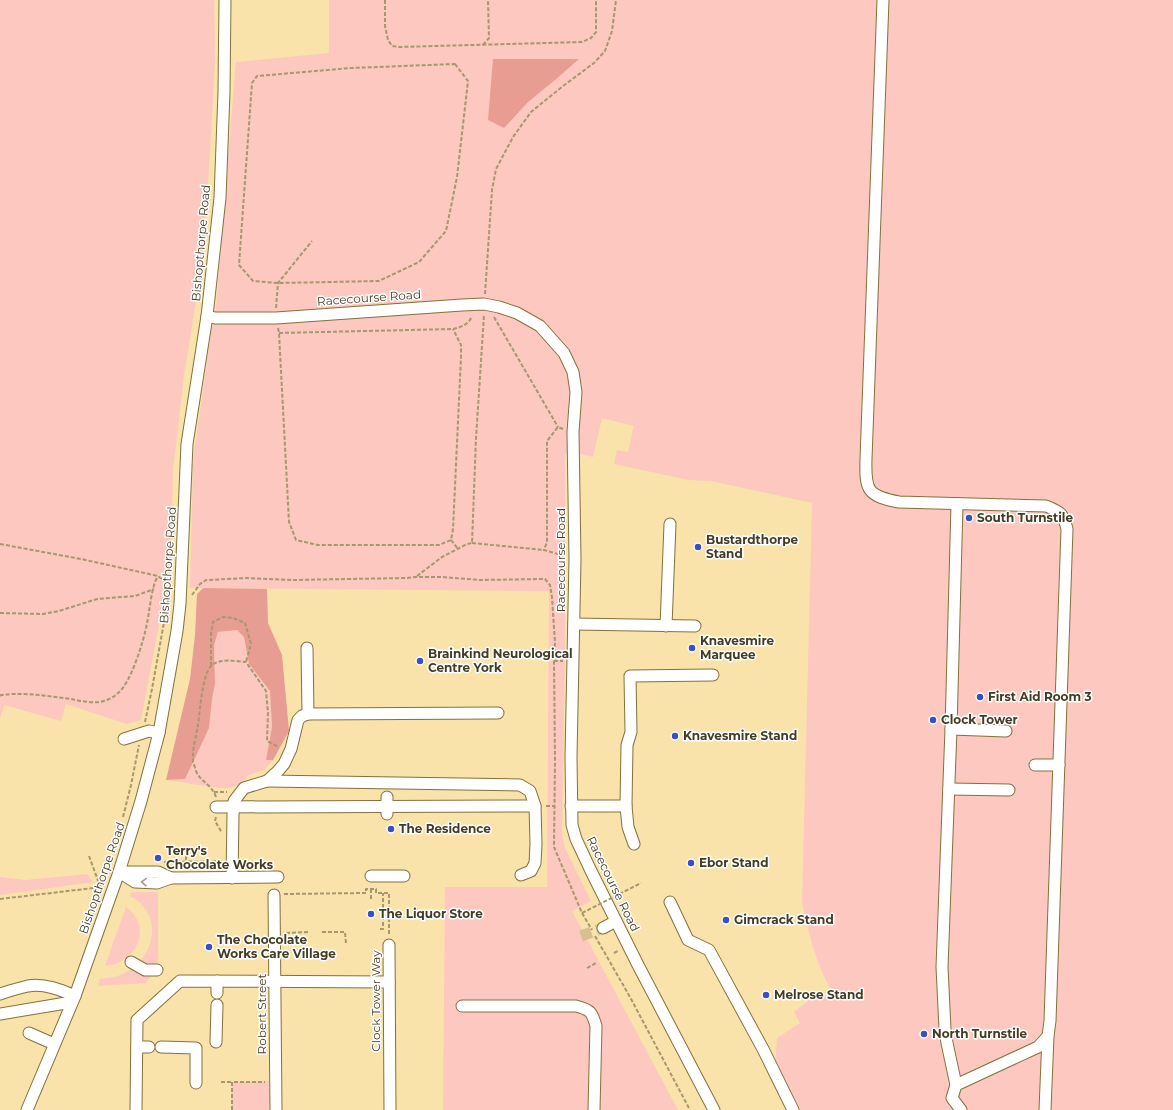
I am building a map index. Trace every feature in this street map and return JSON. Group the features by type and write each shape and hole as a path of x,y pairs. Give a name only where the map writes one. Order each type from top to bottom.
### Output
{"street":[{"name":"Bishopthorpe Road","path":"27,1110 73,999 119,872 141,801 159,733 180,604 187,444 207,316 220,198 224,92 224,0"},
{"path":"883,0 865,475 867,484 873,494 885,499 899,502 1046,506 1057,510 1064,517 1067,529 1050,1021 1044,1110"},
{"name":"Racecourse Road","path":"207,316 215,318 276,318 479,304 499,307 517,313 540,326 564,353 573,372 576,392 573,432 575,560 571,757 572,825 576,839 616,921 714,1110"},
{"path":"957,504 951,729 942,967 945,1029 956,1085 952,1098 961,1110"},
{"path":"666,626 670,524"},
{"path":"574,624 695,626"},
{"path":"306,648 308,714"},
{"path":"634,844 628,827 626,806 627,745 631,732 630,676 713,674"},
{"path":"267,781 284,764 298,720 302,716 308,714 498,713"},
{"path":"951,729 1006,732"},
{"path":"124,739 149,731 159,733"},
{"path":"1035,765 1059,765"},
{"path":"232,878 234,801 244,788 267,781 520,785 530,791 535,806 536,844 535,863 531,871 521,875"},
{"path":"949,789 1009,790"},
{"path":"216,807 535,806"},
{"path":"572,806 626,806"},
{"path":"119,872 158,872 171,878 278,877"},
{"path":"371,876 404,876"},
{"name":"Robert Street","path":"274,894 276,1110"},
{"path":"670,902 688,940 709,950 793,1110"},
{"path":"603,928 616,921"},
{"name":"Clock Tower Way","path":"389,945 390,1110"},
{"path":"131,962 145,970 158,970"},
{"path":"136,1110 137,1020 180,981 389,982"},
{"path":"217,981 217,993"},
{"path":"0,994 28,986 34,986 56,988 73,999"},
{"path":"0,1014 73,999"},
{"path":"216,1042 217,1005"},
{"path":"462,1006 576,1006 586,1009 593,1014 596,1026 594,1110"},
{"path":"29,1033 54,1044"},
{"path":"956,1085 1038,1047 1048,1036"},
{"path":"137,1047 149,1047"},
{"path":"161,1047 196,1048 196,1082"}],"path":[{"path":"385,0 385,26 388,40 392,46 582,42 591,38 596,32 596,0"},
{"path":"483,45 488,38 488,0"},
{"path":"472,543 479,304 492,190 496,169 513,137 531,112 594,63 605,51 612,31 616,0"},
{"path":"455,64 468,81 457,177 446,231 418,262 379,281 278,283 253,280 239,266 252,83 257,76 351,68 455,64"},
{"path":"312,241 278,283 276,318 279,333 289,522 296,540 318,545 439,545 451,540"},
{"path":"279,333 453,329 462,327 470,320 479,304"},
{"path":"499,307 494,316 558,427 573,432"},
{"path":"453,329 461,345 453,529 451,540 458,549"},
{"path":"544,550 547,542 547,441 558,427"},
{"path":"416,577 438,559 472,543 544,550 575,560"},
{"path":"0,544 81,559 158,576 167,583 181,582"},
{"path":"0,696 13,693 99,702 110,699 119,693 128,678 137,657 147,625 156,579 158,576"},
{"path":"180,604 190,597 200,584 209,580 246,578 323,580 416,577 442,577 479,580 545,579 550,585 552,597 555,643 554,847 582,913 630,997 690,1110"},
{"path":"0,613 43,614 59,611 97,599 135,596 154,589"},
{"path":"211,666 211,634 214,622 223,618 233,618 246,623 251,644 246,662"},
{"path":"222,834 216,821 216,798 212,787 202,780 196,771 194,762 194,745 198,726 200,704 207,672 211,666 219,661 246,662"},
{"path":"246,662 266,691 268,713 266,741 289,752"},
{"path":"548,806 555,806"},
{"path":"186,850 186,862"},
{"path":"158,862 222,861 222,854"},
{"path":"89,856 100,886"},
{"path":"582,913 641,883"},
{"path":"0,899 100,886 113,888"},
{"path":"274,894 366,893 366,889 376,889 376,893 383,893 383,929 380,929"},
{"path":"372,889 372,899"},
{"name":"Clock Tower Way","path":"383,893 389,893 389,945"},
{"path":"275,933 309,932"},
{"path":"322,932 345,932 346,944"},
{"path":"587,968 596,963"},
{"path":"221,1082 275,1082"},
{"path":"232,1082 232,1110"}],"shaded area":[{"path":"0,0 214,0 215,61 203,257 184,376 173,470 171,566 167,577 161,578 166,588 141,720 127,724 66,704 61,721 4,705 0,719"},
{"path":"329,0 1173,0 1173,1110 796,1110 775,1068 777,1038 800,1023 794,1012 809,1000 833,993 822,972 810,938 802,903 812,503 711,481 689,480 614,464 617,450 628,452 634,426 602,418 593,457 581,454 565,454 565,654 562,834 565,848 591,901 572,911 678,1110 443,1110 445,887 547,887 549,591 190,588 193,461 212,327 215,318 236,62 329,53"},
{"path":"493,59 579,59 528,102 504,128 488,120"},
{"path":"203,588 267,589 268,623 282,655 289,731 273,760 266,760 272,727 270,691 249,664 244,637 237,630 218,632 214,645 215,684 209,728 185,779 166,780 190,679 195,635 197,594"},
{"path":"237,630 244,637 249,664 270,691 272,727 266,760 273,760 264,770 249,775 241,783 231,788 219,788 166,780 185,779 197,754 209,728 215,684 214,645 218,632"},
{"path":"87,874 93,882 0,895 0,877 25,880"},
{"path":"131,892 158,892 158,965 146,983 98,986 100,979 110,978 125,973 136,966 144,957 149,947 152,935 152,924 148,913 141,904 130,896"},
{"path":"126,907 137,919 140,934 138,941 130,955 117,963 105,966"},
{"path":"269,1081 269,1110 232,1110 232,1082"}],"tunnel":[{"path":"581,936 603,928"}],"place":[{"name":"South Turnstile","path":"969,518"},
{"name":"Bustardthorpe Stand","path":"698,547"},
{"name":"Knavesmire Marquee","path":"692,648"},
{"name":"Brainkind Neurological Centre York","path":"420,661"},
{"name":"First Aid Room 3","path":"980,697"},
{"name":"Clock Tower","path":"933,720"},
{"name":"Knavesmire Stand","path":"675,736"},
{"name":"The Residence","path":"391,829"},
{"name":"Terry's Chocolate Works","path":"158,858"},
{"name":"Ebor Stand","path":"691,863"},
{"name":"The Liquor Store","path":"371,914"},
{"name":"Gimcrack Stand","path":"726,920"},
{"name":"The Chocolate Works Care Village","path":"209,947"},
{"name":"Melrose Stand","path":"766,995"},
{"name":"North Turnstile","path":"924,1034"}]}
